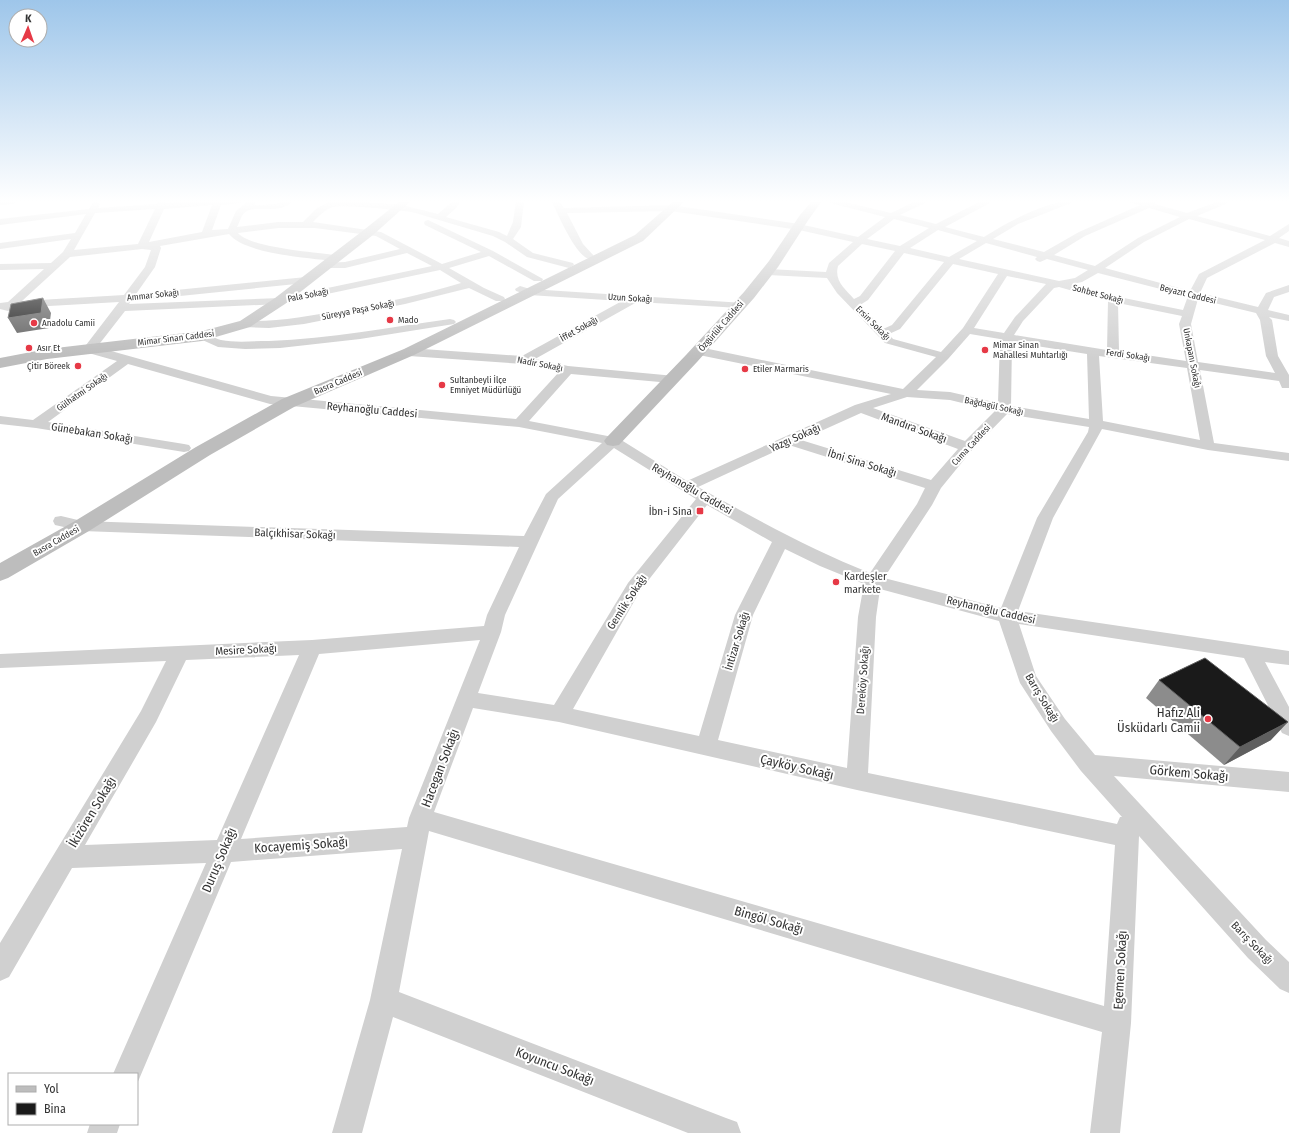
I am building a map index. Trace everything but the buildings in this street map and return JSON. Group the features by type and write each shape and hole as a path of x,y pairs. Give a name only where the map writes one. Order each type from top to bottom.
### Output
{"main road":[{"name":"Mimar Sinan Caddesi","path":"0,363 47,354 202,336 245,324 280,301 340,254"},
{"name":"Basra Caddesi","path":"0,556 184,448 450,322 500,299 525,291 538,279 593,254"},
{"name":"Basra Caddesi","path":"0,573 82,526 279,402 409,352 525,291 605,254"},
{"name":"Özgürlük Caddesi","path":"613,441 699,351 768,272 780,254"}],"street":[{"path":"0,314 5,306 67,254"},
{"path":"89,349 129,298 150,267 154,254"},
{"path":"293,254 345,265 392,254"},
{"path":"417,254 500,299"},
{"name":"Pala Sokağı","path":"122,308 280,301 370,283 487,254"},
{"path":"492,254 538,279"},
{"path":"528,254 569,265"},
{"path":"845,254 833,265 830,275 834,283 853,304"},
{"name":"Ersin Sokağı","path":"898,254 864,298 853,304 885,338 894,343 944,356"},
{"name":"Sohbet Sokağı","path":"924,254 1022,275 1113,299 1187,314"},
{"path":"880,333 896,327 951,260 962,254"},
{"name":"Beyazıt Caddesi","path":"1041,254 1193,296 1289,318"},
{"path":"1004,410 1006,338 1019,319 1050,286 1078,280 1120,254"},
{"name":"Unkapanı Sokağı","path":"1208,446 1184,324 1193,296 1203,276 1246,254"},
{"path":"1022,275 1045,255"},
{"path":"0,267 54,266"},
{"path":"768,272 830,275"},
{"path":"906,393 944,356 967,330 1004,272"},
{"path":"21,277 42,276"},
{"name":"Ammar Sokağı","path":"5,306 129,298 306,280"},
{"name":"Süreyya Paşa Sokağı","path":"245,324 269,325 290,323 395,303 470,284"},
{"path":"1287,382 1272,356 1266,320 1261,312 1270,295 1289,288"},
{"name":"Uzun Sokağı","path":"525,291 740,305"},
{"path":"1270,295 1289,302"},
{"name":"İffet Sokağı","path":"524,360 634,298"},
{"path":"1113,299 1113,353"},
{"path":"202,336 205,340 219,344 279,344 328,340 450,322"},
{"name":"Ferdi Sokağı","path":"967,330 1006,338 1193,365 1287,382"},
{"name":"Reyhanoğlu Caddesi","path":"89,349 279,402 519,423 613,441 686,487 781,540 826,562 873,581 1007,616 1251,654 1289,658"},
{"path":"1007,616 1045,518 1095,432 1093,350"},
{"name":"Bağdagül Sokağı","path":"699,351 906,393 950,396 1004,410 1096,424 1208,446 1289,457"},
{"name":"Nadir Sokağı","path":"409,352 524,360 568,370 671,379"},
{"name":"Gülhatmi Sokağı","path":"36,424 127,359"},
{"path":"519,423 568,370"},
{"name":"Yazgı Sokağı","path":"686,487 860,408 906,393"},
{"name":"Mandıra Sokağı","path":"860,408 967,447"},
{"name":"Cuma Caddesi","path":"873,581 924,505 934,486 967,447 1004,410"},
{"name":"Günebakan Sokağı","path":"0,420 36,424 184,448"},
{"name":"Hacegan Sokağı","path":"347,1133 384,1000 418,828 492,632 496,615 551,497 613,441"},
{"name":"İbni Sina Sokağı","path":"790,441 934,486"},
{"name":"Gemlik Sokağı","path":"559,714 634,587 705,498"},
{"name":"Balçıkhisar Sokağı","path":"61,521 82,526 530,542"},
{"name":"İntizar Sokağı","path":"706,747 744,615 781,540"},
{"name":"Dereköy Sokağı","path":"857,780 867,617 873,581"},
{"name":"Barış Sokağı","path":"1007,616 1027,678 1058,725 1089,764 1257,949 1289,980"},
{"name":"Mesire Sokağı","path":"0,661 312,647 492,632"},
{"name":"Duruş Sokağı","path":"127,1073 312,647"},
{"name":"İkizören Sokağı","path":"0,968 149,716 179,654"},
{"path":"1251,654 1289,727"},
{"name":"Çayköy Sokağı","path":"467,699 559,714 857,780 1128,837"},
{"name":"Görkem Sokağı","path":"1089,764 1289,782"},
{"name":"Egemen Sokağı","path":"1104,1133 1117,1023 1128,837 1128,807"},
{"name":"Kocayemiş Sokağı","path":"66,857 223,851 418,828"},
{"name":"Bingöl Sokağı","path":"418,828 1117,1023"},
{"name":"Koyuncu Sokağı","path":"384,1000 726,1133"}],"place":[{"name":"Mado","path":"390,320"},
{"name":"Anadolu Camii","path":"34,323"},
{"name":"Asır Et","path":"29,348"},
{"name":"Mimar Sinan Mahallesi Muhtarlığı","path":"985,350"},
{"name":"Çitir Böreek","path":"78,366"},
{"name":"Etiler Marmaris","path":"745,369"},
{"name":"Sultanbeyli İlçe Emniyet Müdürlüğü","path":"442,385"},
{"name":"İbn-i Sina","path":"700,511"},
{"name":"Kardeşler markete","path":"836,582"},
{"name":"Hafız Ali Üsküdarlı Camii","path":"1208,719"}]}
